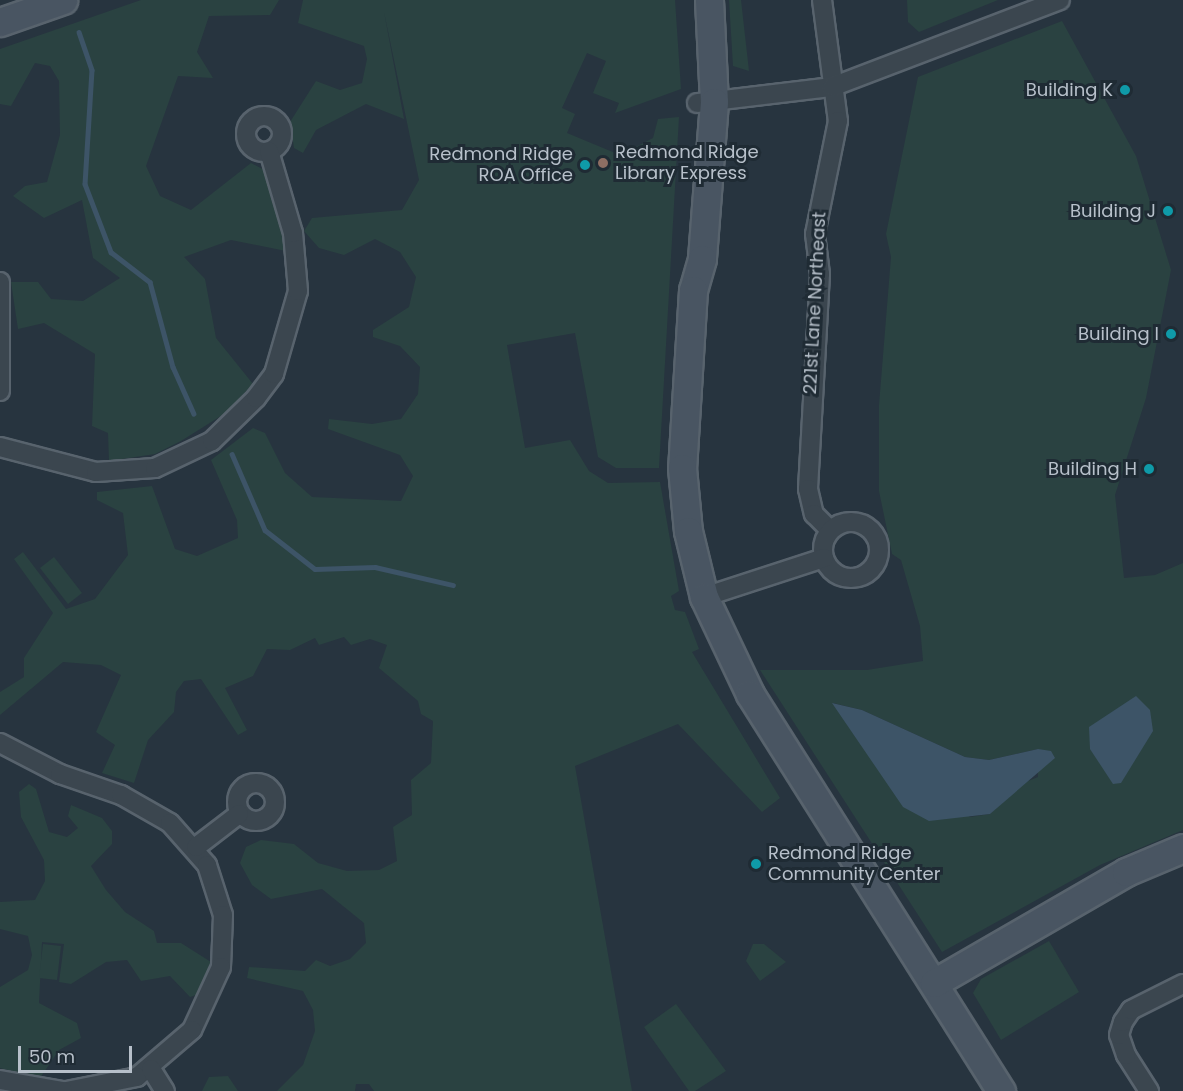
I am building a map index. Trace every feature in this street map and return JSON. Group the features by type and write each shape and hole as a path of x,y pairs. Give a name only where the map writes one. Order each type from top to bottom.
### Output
{"street":[{"path":"0,22 63,0"},
{"path":"692,0 706,103"},
{"path":"709,0 702,259 693,290 682,468 688,531 704,597 750,694 1001,1091"},
{"name":"221st Lane Northeast","path":"822,0 838,122 815,234 820,274 808,483 811,506 831,530"},
{"path":"706,103 832,87 1060,0"},
{"path":"0,447 96,472 155,468 212,441 256,398 274,374 298,291 293,233 270,151"},
{"path":"0,282 0,391"},
{"path":"848,521 867,526 878,541 878,559 868,573 850,578 833,572 824,558 831,530 848,521"},
{"path":"704,597 824,558"},
{"path":"0,743 146,807 196,847 223,915 221,967 202,1016 150,1069 106,1086 65,1091 0,1080"},
{"path":"196,847 239,814"},
{"path":"934,983 1126,872 1183,848"},
{"path":"1149,1091 1119,1035 1131,1010 1183,984"},
{"path":"150,1069 165,1091"}],"green space":[{"path":"141,0 279,0 270,15 209,16 197,52 213,78 178,76 146,166 160,196 191,210 251,163 268,172 286,251 231,240 184,257 205,279 216,338 253,384 224,414 181,441 155,454 109,461 108,433 92,426 95,354 44,323 18,329 11,282 38,282 51,299 83,301 120,278 93,258 82,200 44,218 13,196 25,186 47,182 60,135 59,81 50,66 35,63 11,106 0,104 0,49"},
{"path":"303,0 675,0 681,89 615,113 619,103 593,93 606,61 587,53 562,108 575,114 567,133 620,155 653,138 658,119 679,117 659,468 616,468 598,457 575,333 507,345 525,448 570,440 589,471 608,483 660,482 679,591 671,596 675,610 685,612 699,649 692,652 780,798 762,812 678,724 575,766 632,1091 374,1091 369,1084 356,1084 355,1091 277,1091 303,1065 315,1031 313,1010 303,991 247,978 249,967 305,971 316,960 330,966 350,959 366,943 364,923 322,889 271,899 252,885 240,863 246,847 261,840 294,844 318,863 347,871 379,870 397,861 393,827 412,815 411,780 431,763 433,721 421,714 418,701 379,668 387,645 370,639 351,645 344,637 319,645 315,638 290,650 267,649 253,676 225,688 247,730 238,735 201,679 184,681 176,692 174,712 148,740 134,783 102,773 115,745 96,732 121,675 101,665 63,662 0,715 0,692 24,677 24,658 53,613 14,559 23,552 66,609 95,599 128,555 123,513 97,500 97,492 152,486 175,549 197,556 238,538 237,520 211,460 253,428 265,433 285,473 312,497 401,501 413,476 400,455 328,429 329,419 372,424 401,419 418,394 420,367 400,346 373,337 373,330 409,307 416,277 400,252 375,239 344,255 319,248 304,231 312,218 402,210 419,180 384,12 404,119 366,104 316,130 303,153 294,148 290,122 316,81 340,90 362,83 367,59 364,46 298,23"},
{"path":"729,0 741,0 749,71 733,66"},
{"path":"907,0 998,0 919,32 908,22"},
{"path":"1062,21 1136,156 1171,270 1146,398 1115,495 1124,578 1155,575 1183,563 1183,830 1100,865 942,952 760,670 867,670 923,661 920,626 901,560 892,554 879,491 879,405 891,257 886,234 918,77","holes":["833,703 862,710 965,757 989,760 1038,749 1038,777 1023,783 990,814 970,817"]},
{"path":"54,557 82,593 68,604 40,568"},
{"path":"29,784 36,789 49,832 67,837 78,828 68,816 71,805 102,818 112,831 112,844 91,866 106,890 125,912 154,931 157,943 181,943 211,962 205,992 190,997 170,976 141,981 127,960 106,962 71,984 59,982 64,944 42,942 39,1003 77,1023 81,1038 59,1050 40,1078 0,1068 0,987 28,970 32,955 28,936 0,929 0,902 35,900 45,881 44,860 21,817 19,792"},
{"path":"1049,941 1079,992 1001,1040 973,993 981,979"},
{"path":"43,944 61,946 57,980 39,978"},
{"path":"753,944 764,944 786,962 760,981 746,961"},
{"path":"676,1004 726,1071 695,1091 689,1091 644,1027"},
{"path":"228,1076 238,1091 202,1091 209,1077"}],"water":[{"path":"1136,696 1150,710 1153,731 1121,783 1113,784 1090,749 1089,727"},
{"path":"832,703 862,710 965,757 989,760 1038,749 1051,751 1055,758 990,814 929,821 903,807"}],"waterway":[{"path":"79,32 92,70 85,184 111,252 150,282 173,367 194,414"},
{"path":"232,454 265,530 315,569 375,567 453,585"}],"place":[{"name":"Building K","path":"1125,90"},
{"name":"Redmond Ridge Library Express","path":"603,163"},
{"name":"Redmond Ridge ROA Office","path":"585,165"},
{"name":"Building J","path":"1168,211"},
{"name":"Building I","path":"1171,334"},
{"name":"Building H","path":"1149,469"},
{"name":"Redmond Ridge Community Center","path":"756,864"}]}
